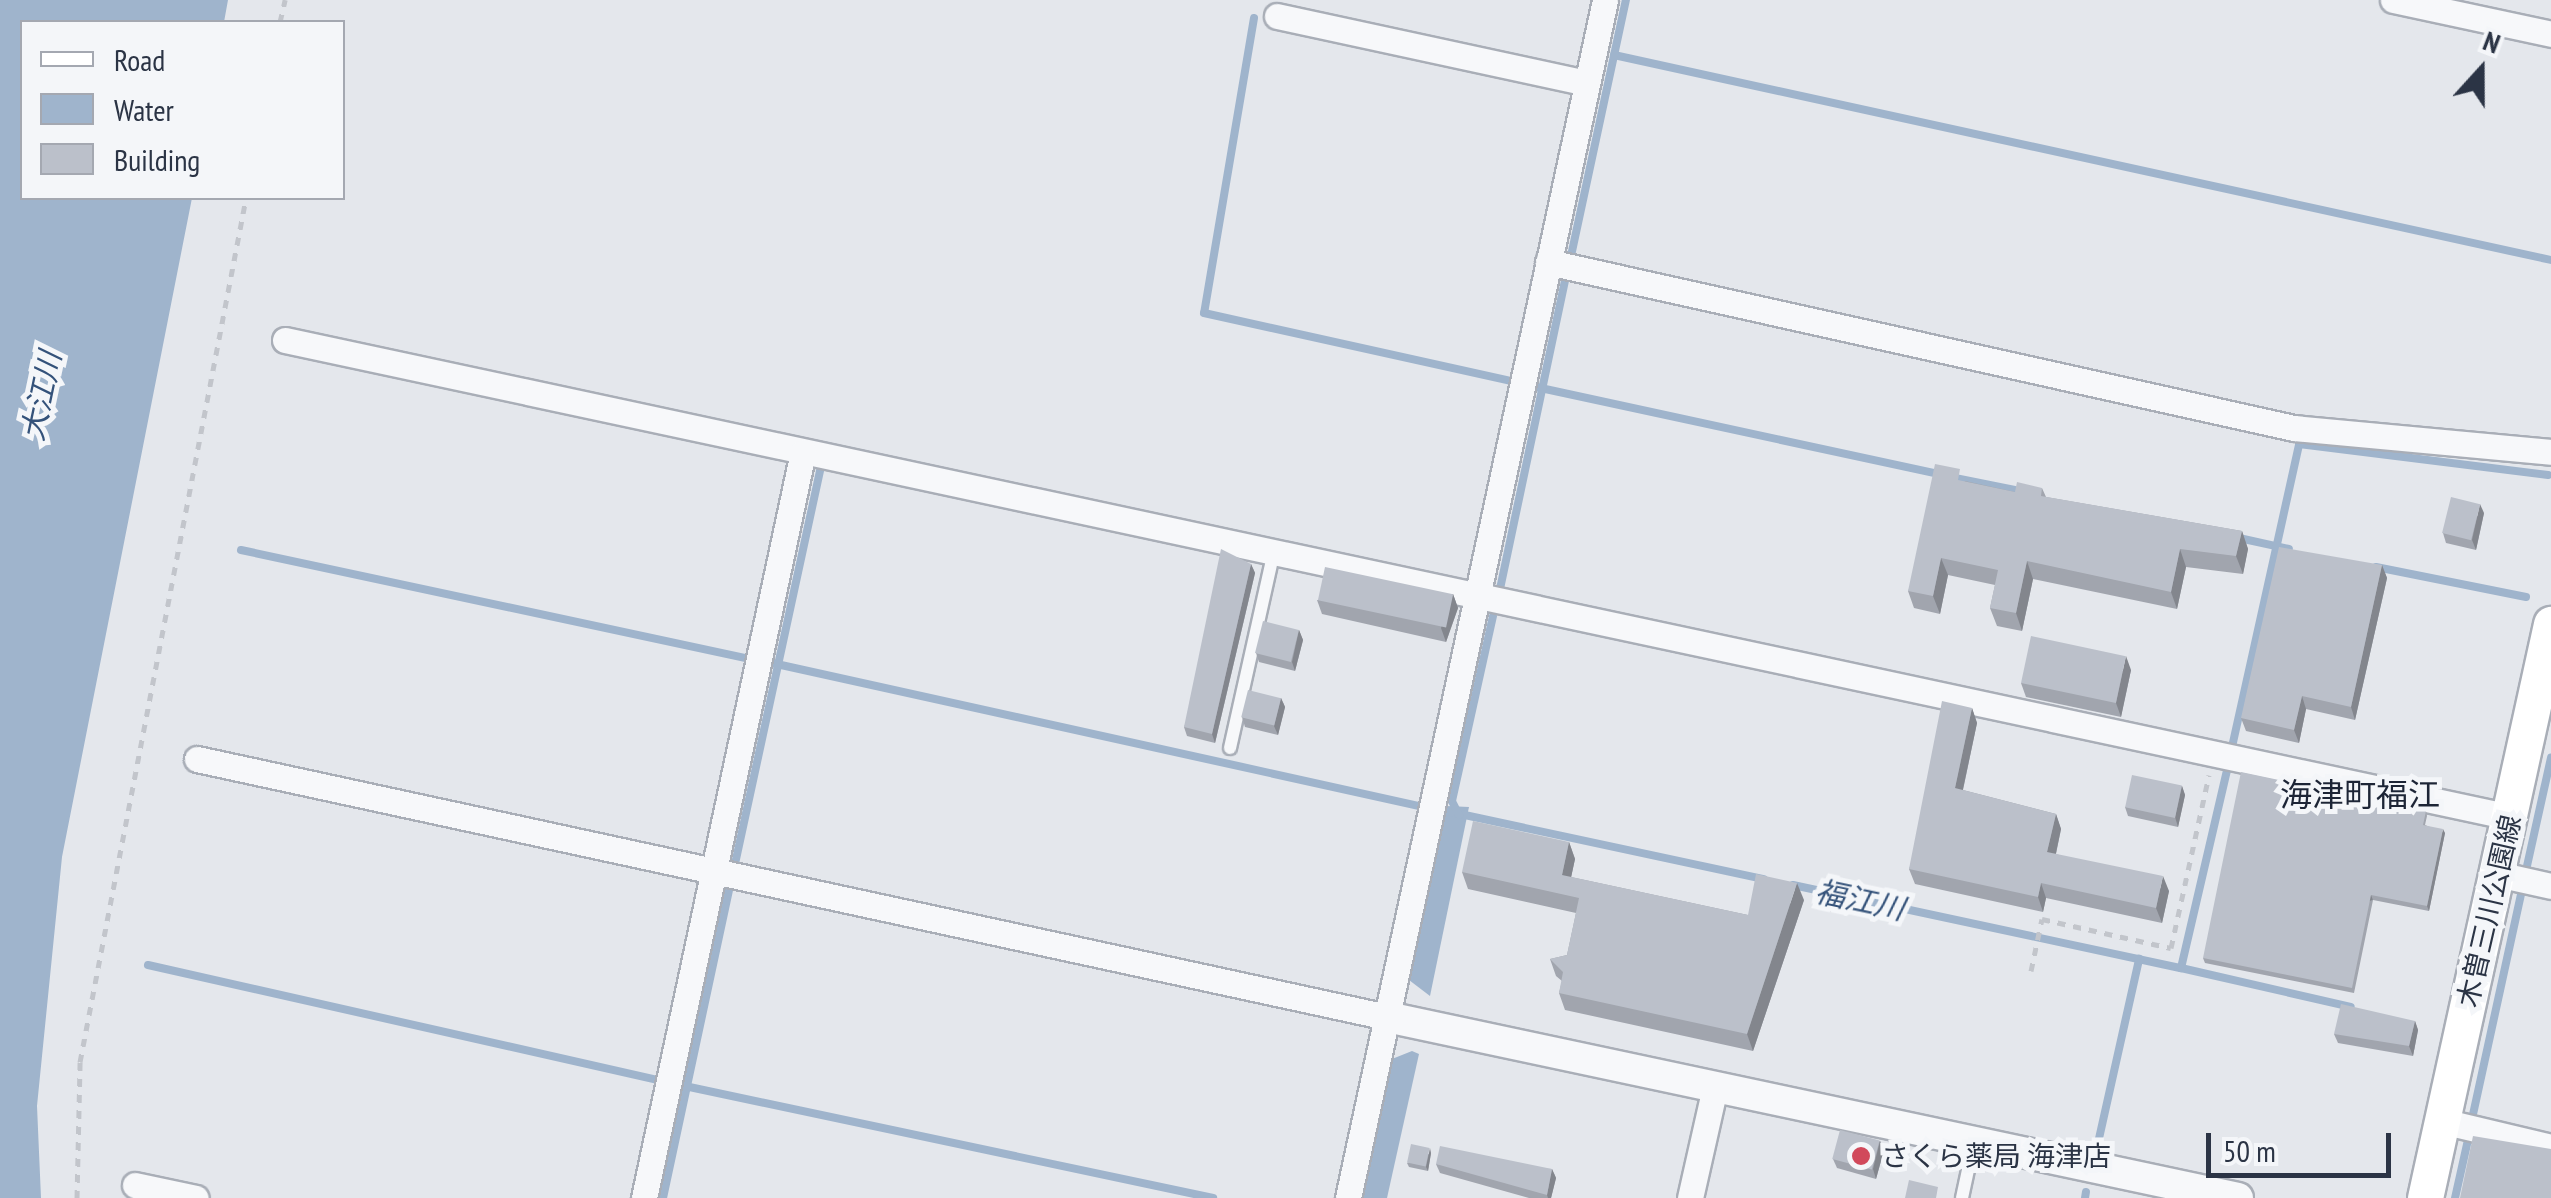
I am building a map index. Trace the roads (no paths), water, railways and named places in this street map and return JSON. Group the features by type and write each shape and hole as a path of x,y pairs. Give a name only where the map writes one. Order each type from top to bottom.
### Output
{"main road":[{"name":"木曽三川公園線","path":"2425,1198 2510,817 2544,702 2551,624"}],"street":[{"path":"1348,1198 1605,0"},
{"path":"2392,0 2551,34"},
{"path":"1277,16 1587,83"},
{"path":"1548,262 2294,428 2551,452"},
{"path":"285,340 2510,817"},
{"path":"644,1198 803,452"},
{"path":"197,759 2238,1198"},
{"path":"2497,874 2551,886"},
{"path":"1690,1198 1715,1087"},
{"path":"2442,1120 2551,1148"},
{"path":"135,1184 196,1198"}],"lane":[{"path":"1230,748 1274,552"},
{"path":"1962,1198 1974,1141"}],"water":[{"name":"大江川","path":"0,0 228,0 224,20 20,20 20,200 192,200 62,857 37,1106 41,1198 0,1198"},
{"path":"1447,806 1469,807 1430,996 1409,980"},
{"path":"1412,1051 1419,1054 1387,1198 1362,1198 1392,1059"}],"waterway":[{"path":"1571,256 1626,0"},
{"path":"1254,18 1204,313 1511,381"},
{"path":"1614,55 2551,260"},
{"path":"1500,589 1566,277"},
{"path":"1536,387 1942,475"},
{"name":"福江川","path":"2232,747 2299,444 2548,475"},
{"path":"735,864 820,470"},
{"path":"1955,478 2025,492"},
{"path":"2239,538 2289,549"},
{"path":"241,550 750,659"},
{"path":"2376,567 2526,597"},
{"path":"1459,815 1452,801 1493,616"},
{"path":"772,663 1419,806"},
{"path":"2527,866 2551,758"},
{"name":"福江川","path":"1793,885 2181,968 2227,771"},
{"name":"福江川","path":"1446,811 1764,879"},
{"path":"663,1198 730,886"},
{"path":"2472,1119 2522,890"},
{"path":"2098,1143 2139,959"},
{"path":"148,965 658,1080"},
{"path":"2181,968 2351,1007"},
{"path":"680,1085 1213,1198"},
{"path":"2455,1198 2468,1140"},
{"path":"2085,1198 2086,1192"}],"place":[{"name":"さくら薬局 海津店","path":"1861,1156"}],"district":[{"name":"海津町福江","path":"2360,794"}]}
